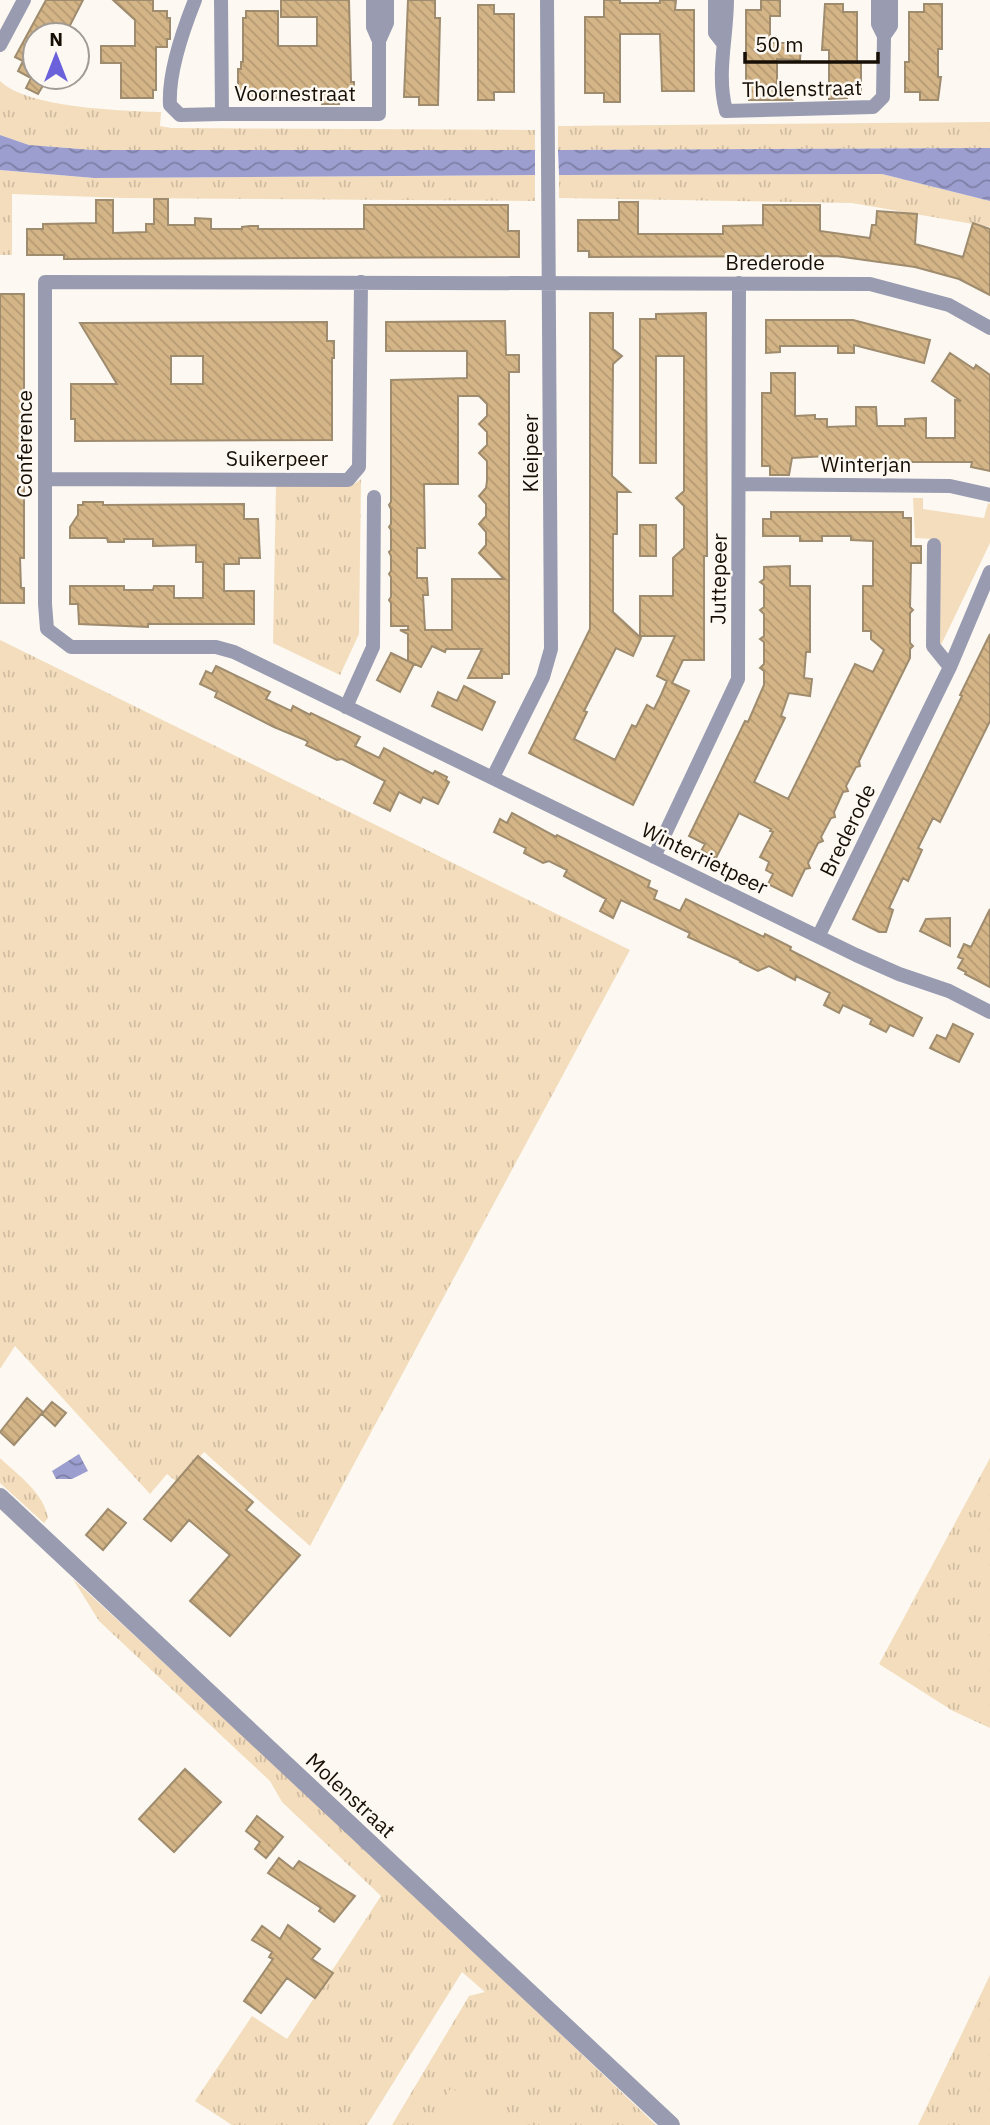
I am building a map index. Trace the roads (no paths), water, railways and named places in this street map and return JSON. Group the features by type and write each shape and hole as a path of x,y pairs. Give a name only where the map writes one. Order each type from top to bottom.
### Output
{"street":[{"path":"0,44 24,0"},
{"name":"Voornestraat","path":"195,0 169,89 170,105 180,115 379,114 380,41 387,23 387,0"},
{"name":"Voornestraat","path":"221,0 222,114"},
{"name":"Voornestraat","path":"373,0 373,27 380,41"},
{"name":"Kleipeer","path":"493,777 543,677 551,649 548,0"},
{"name":"Tholenstraat","path":"715,0 715,33 722,42"},
{"name":"Tholenstraat","path":"727,0 727,31 722,42 722,95 726,111 873,107 883,97 884,36 878,24 878,0"},
{"name":"Tholenstraat","path":"884,36 891,26 891,0"},
{"name":"Conference","path":"493,777 234,652 216,647 71,647 47,629 45,282 551,282"},
{"name":"Suikerpeer","path":"45,479 348,480 359,467 360,282"},
{"name":"Brederode","path":"551,282 870,284 949,305 990,328"},
{"name":"Juttepeer","path":"653,857 738,679 739,283"},
{"name":"Winterjan","path":"740,484 950,486 990,495"},
{"path":"346,707 373,647 374,497"},
{"path":"933,545 933,646 950,667"},
{"name":"Brederode","path":"819,935 950,667 990,572"},
{"name":"Winterrietpeer","path":"493,777 653,857 899,974 949,991 990,1012"},
{"name":"Molenstraat","path":"0,1497 671,2125"}],"water":[{"path":"0,135 29,145 93,150 535,150 535,175 94,178 0,170"},
{"path":"990,148 990,201 882,174 559,175 558,150"},
{"path":"79,1454 88,1471 72,1479 56,1479 52,1471"}]}
